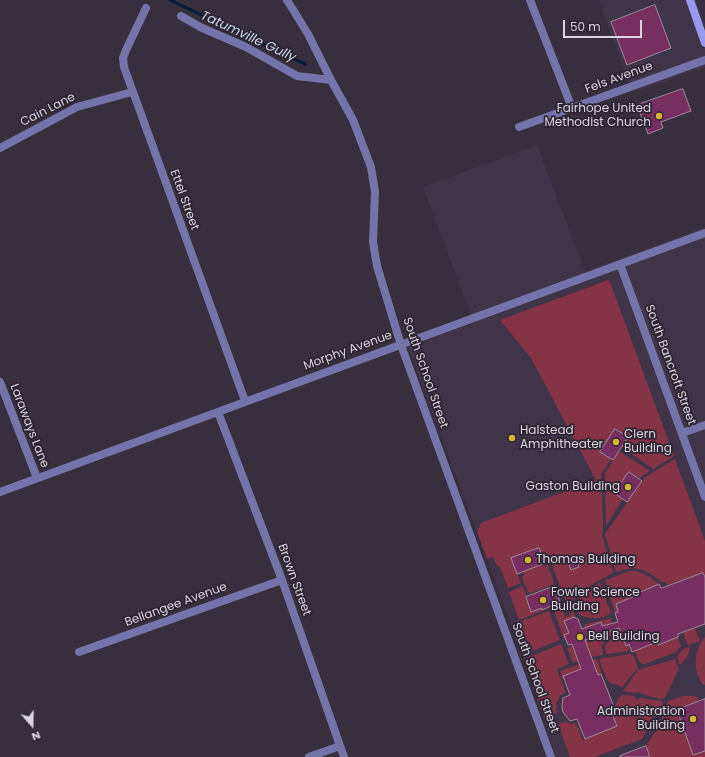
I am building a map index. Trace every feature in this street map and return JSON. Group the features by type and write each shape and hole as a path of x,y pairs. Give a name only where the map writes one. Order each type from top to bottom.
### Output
{"street":[{"name":"South School Street","path":"287,0 308,34 353,120 371,167 375,192 374,242 376,266 401,345 551,757"},
{"path":"530,0 572,108"},
{"path":"690,0 705,43"},
{"name":"Ettel Street","path":"146,8 123,58 124,67 245,401"},
{"path":"181,16 202,28 246,47 297,76 331,80"},
{"name":"Fels Avenue","path":"519,127 705,60"},
{"name":"Cain Lane","path":"0,148 77,107 132,92"},
{"name":"Morphy Avenue","path":"0,492 705,232"},
{"name":"South Bancroft Street","path":"620,264 705,497"},
{"name":"Laraways Lane","path":"0,382 37,478"},
{"name":"Brown Street","path":"218,412 282,580 344,757"},
{"path":"682,433 705,425"},
{"name":"Bellangee Avenue","path":"80,652 282,580"},
{"path":"309,757 340,746"}],"shaded area":[{"path":"599,0 696,0 705,25 705,67 632,93"},
{"path":"537,145 585,271 705,227 705,757 556,757 524,659 408,347 474,323 423,187"},
{"path":"608,280 674,456 653,469 622,447 600,452 611,459 601,474 602,536 613,573 593,584 574,599 566,602 550,560 544,562 539,548 512,559 521,583 508,588 500,567 497,566 493,557 487,559 477,532 481,523 596,480 531,358 500,320"},
{"path":"619,451 650,471 639,478 629,472 614,493 623,499 606,526 605,473"},
{"path":"675,459 705,541 705,577 703,573 667,585 665,582 662,582 646,571 635,568 616,572 605,534 645,477"},
{"path":"543,564 544,566 548,565 554,582 553,585 530,593 528,592 522,578 524,575 523,571"},
{"path":"630,571 642,573 659,584 616,604 618,612 615,613 605,580"},
{"path":"598,583 600,583 611,613 607,616 599,618 579,615 574,603"},
{"path":"522,586 527,596 526,597 531,612 542,608 543,611 519,620 509,592"},
{"path":"566,605 571,605 575,617 564,621 569,633 566,640 564,640 554,610 564,606 564,614 566,617 571,614"},
{"path":"549,611 560,640 522,655 511,625"},
{"path":"610,618 616,631 602,645 603,655 590,657 573,663 567,648 572,646 576,657 589,652 585,639 605,633 601,622 585,628 584,625"},
{"path":"695,628 700,641 688,645 683,633"},
{"path":"621,634 627,645 629,644 630,649 628,651 606,654 605,645 612,638"},
{"path":"678,637 681,646 676,652 645,664 639,662 635,651 657,642 658,645"},
{"path":"705,637 705,685 699,679 696,660 698,648"},
{"path":"561,644 569,664 557,669 566,693 560,695 556,703 557,713 544,717 524,659"},
{"path":"689,647 688,656 680,665 677,657 683,649"},
{"path":"630,654 634,656 638,668 622,687 616,684 611,684 607,680 599,659"},
{"path":"597,659 602,674 598,675 587,667 563,676 564,678 562,679 560,671 590,660"},
{"path":"675,659 679,669 665,698 661,699 641,694 639,692 634,693 623,691 638,670"},
{"path":"622,695 634,696 637,700 640,698 662,701 663,703 659,713 656,714 651,720 642,739 595,757 570,757 558,724 566,722 571,724 574,723 577,725 583,740 616,726 612,714 616,712 615,706 618,700 617,699"},
{"path":"683,696 695,696 700,701 677,710 693,755 705,751 705,757 650,757 646,746 659,726 668,701"}],"building":[{"path":"655,5 671,48 627,65 611,22"},
{"name":"Fairhope United Methodist Church","path":"683,89 691,111 661,122 663,128 648,134 637,105"},
{"name":"Clern Building","path":"615,429 628,437 613,460 600,452"},
{"name":"Gaston Building","path":"629,472 642,481 627,502 614,493"},
{"name":"Thomas Building","path":"539,548 545,563 517,574 511,558"},
{"path":"575,556 579,567 571,570 567,559"},
{"path":"703,573 705,577 705,624 678,634 678,637 658,645 657,642 632,652 629,644 626,646 619,628 585,640 598,675 601,674 616,712 612,714 617,726 585,739 577,719 570,721 563,712 562,707 563,698 570,695 563,676 581,669 572,644 568,645 564,635 569,633 564,621 574,617 578,619 582,629 601,622 602,626 618,622 615,613 618,612 616,604 659,584 661,588"},
{"name":"Fowler Science Building","path":"555,586 560,602 542,610 542,608 531,612 526,597"},
{"name":"Administration Building","path":"705,699 705,751 693,755 677,710"},
{"path":"646,746 650,757 620,757 620,756"}],"waterway":[{"name":"Tatumville Gully","path":"170,0 305,64"}],"place":[{"name":"Fairhope United Methodist Church","path":"659,116"},
{"name":"Halstead Amphitheater","path":"512,438"},
{"name":"Clern Building","path":"616,442"},
{"name":"Gaston Building","path":"628,487"},
{"name":"Thomas Building","path":"528,560"},
{"name":"Fowler Science Building","path":"543,600"},
{"name":"Bell Building","path":"580,637"},
{"name":"Administration Building","path":"693,719"}]}
